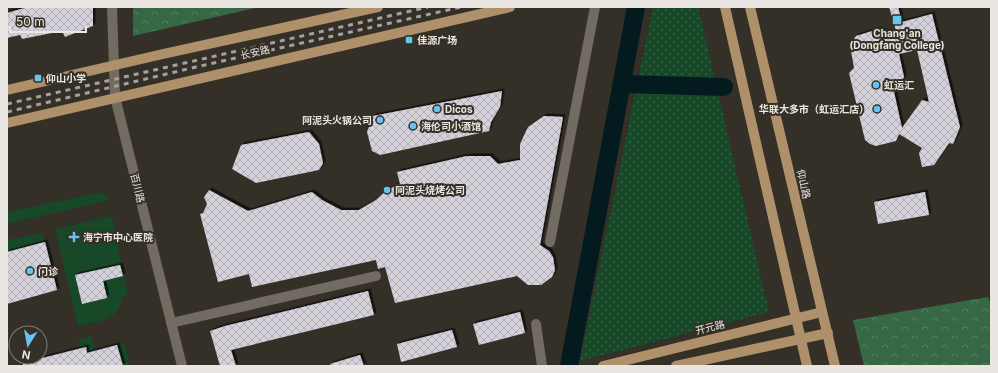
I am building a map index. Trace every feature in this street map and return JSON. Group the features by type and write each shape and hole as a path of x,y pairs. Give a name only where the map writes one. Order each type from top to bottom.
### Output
{"main road":[{"name":"长安路","path":"7,90 378,7"},
{"name":"长安路","path":"7,123 510,7"},
{"path":"725,7 807,366"},
{"name":"仰山路","path":"750,7 835,366"},
{"name":"开元路","path":"603,366 822,312"},
{"path":"676,366 828,333"}],"street":[{"name":"百川路","path":"112,7 115,97 182,366"},
{"path":"550,242 595,7"},
{"path":"171,323 376,276"},
{"path":"536,324 542,366"}],"green space":[{"path":"133,7 259,7 133,36"},
{"path":"653,7 698,7 769,312 580,361"},
{"path":"98,193 105,194 109,200 7,224 7,212"},
{"path":"112,216 128,295 122,297 117,311 112,316 100,321 78,326 55,229"},
{"path":"42,233 45,242 7,251 7,240"},
{"path":"988,297 991,305 991,366 864,366 853,320"},
{"path":"91,336 95,351 87,353 80,348 78,340"},
{"path":"124,344 130,366 123,366 117,345"}],"building":[{"path":"28,7 93,7 93,26 65,37 62,31 22,39 20,35 7,38 7,13"},
{"name":"虹运汇","path":"889,7 898,7 902,22 932,14 960,127 953,144 949,143 934,165 922,167 919,153 922,148 899,134 896,141 876,146 865,140 849,73 854,68 850,45 856,36 879,29 898,37","holes":["917,50 929,102 922,100 902,128 894,92 904,77 899,54"]},
{"path":"502,91 500,107 491,122 489,131 380,155 372,151 367,132 373,116"},
{"path":"544,116 563,117 540,245 549,251 553,257 555,270 552,277 541,285 528,285 517,276 395,303 385,267 378,269 376,260 252,287 249,274 218,282 200,214 203,213 207,204 204,197 209,190 248,211 312,192 322,200 341,210 359,210 376,200 387,190 400,184 397,172 467,156 490,156 498,164 520,160 520,144 528,127"},
{"path":"309,132 319,144 323,163 319,170 256,183 232,169 241,145"},
{"path":"925,192 929,215 878,224 874,202"},
{"name":"门诊","path":"45,242 57,290 7,304 7,252"},
{"path":"120,265 123,276 103,281 107,298 82,304 75,275"},
{"path":"368,291 374,315 231,350 236,366 220,366 210,331"},
{"path":"520,312 525,333 479,345 473,324"},
{"path":"452,330 457,347 401,362 397,344"},
{"path":"117,345 123,366 23,366 48,365 48,357 86,347 87,353"},
{"path":"360,355 364,366 331,366 330,364"}],"waterway":[{"path":"569,366 636,7"},
{"path":"623,84 724,87"}],"railway":[{"path":"7,104 428,7"},
{"path":"7,112 196,67 461,7"}],"place":[{"name":"Chang'an (Dongfang College)","path":"897,20"},
{"name":"佳源广场","path":"409,40"},
{"name":"仰山小学","path":"38,78"},
{"name":"虹运汇","path":"876,85"},
{"name":"Dicos","path":"437,109"},
{"name":"华联大多市（虹运汇店）","path":"877,109"},
{"name":"阿泥头火锅公司","path":"380,120"},
{"name":"海伦司小酒馆","path":"413,126"},
{"name":"阿泥头烧烤公司","path":"387,190"},
{"name":"海宁市中心医院","path":"74,237"},
{"name":"门诊","path":"30,271"}]}
